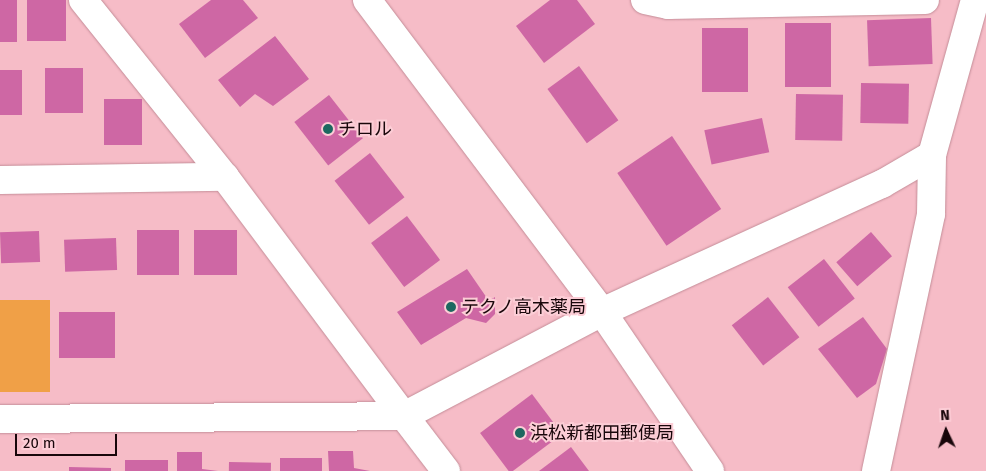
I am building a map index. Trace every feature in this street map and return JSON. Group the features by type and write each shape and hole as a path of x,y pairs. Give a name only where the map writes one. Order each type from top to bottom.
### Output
{"street":[{"path":"83,0 225,177 446,471"},
{"path":"366,0 602,312 710,471"},
{"path":"645,0 668,5 925,0"},
{"path":"876,471 931,214 932,155 975,0"},
{"path":"0,419 404,416 602,312 882,184 932,155"},
{"path":"0,180 225,177"}],"shaded area":[{"path":"0,300 50,300 50,392 0,392"}],"building":[{"path":"0,0 17,0 17,42 0,42"},
{"path":"27,0 66,0 66,41 27,41"},
{"path":"211,0 243,0 258,18 205,58 179,24"},
{"path":"550,0 577,0 595,24 544,63 516,26"},
{"path":"931,18 933,64 869,66 867,20"},
{"path":"785,23 831,23 831,87 785,87"},
{"path":"702,28 748,28 748,92 702,92"},
{"path":"275,36 309,79 273,106 255,94 240,107 218,80"},
{"path":"579,66 618,120 587,143 547,89"},
{"path":"45,68 83,68 83,113 45,113"},
{"path":"0,70 22,70 22,115 0,115"},
{"path":"861,83 909,84 908,124 860,123"},
{"path":"796,94 843,95 842,141 795,140"},
{"name":"チロル","path":"329,95 363,138 328,165 294,122"},
{"path":"104,99 142,99 142,145 104,145"},
{"path":"762,118 769,152 712,165 704,130"},
{"path":"672,136 721,209 666,246 617,173"},
{"path":"370,153 404,197 369,225 335,181"},
{"path":"407,216 440,260 404,287 371,243"},
{"path":"137,230 179,230 179,275 137,275"},
{"path":"194,230 237,230 237,275 194,275"},
{"path":"39,231 40,262 1,263 0,232"},
{"path":"871,232 892,256 857,286 836,262"},
{"path":"116,238 117,270 65,272 64,240"},
{"path":"824,259 855,298 819,327 788,287"},
{"name":"テクノ高木薬局","path":"467,269 489,301 495,297 495,314 486,323 466,318 421,345 397,312"},
{"path":"768,297 799,337 763,366 732,325"},
{"path":"59,312 115,312 115,358 59,358"},
{"path":"863,317 887,349 876,384 857,398 818,349"},
{"name":"浜松新都田郵便局","path":"532,394 562,434 513,471 509,471 480,433"},
{"path":"571,447 589,471 539,471"},
{"path":"328,451 353,451 354,468 370,471 329,471"},
{"path":"177,452 202,452 202,469 218,471 177,471"},
{"path":"280,458 322,458 322,471 280,471"},
{"path":"125,460 168,460 168,471 125,471"},
{"path":"229,462 271,463 271,471 229,471"},
{"path":"69,467 111,468 111,471 69,471"}],"place":[{"name":"チロル","path":"328,129"},
{"name":"テクノ高木薬局","path":"451,307"},
{"name":"浜松新都田郵便局","path":"520,433"}]}
